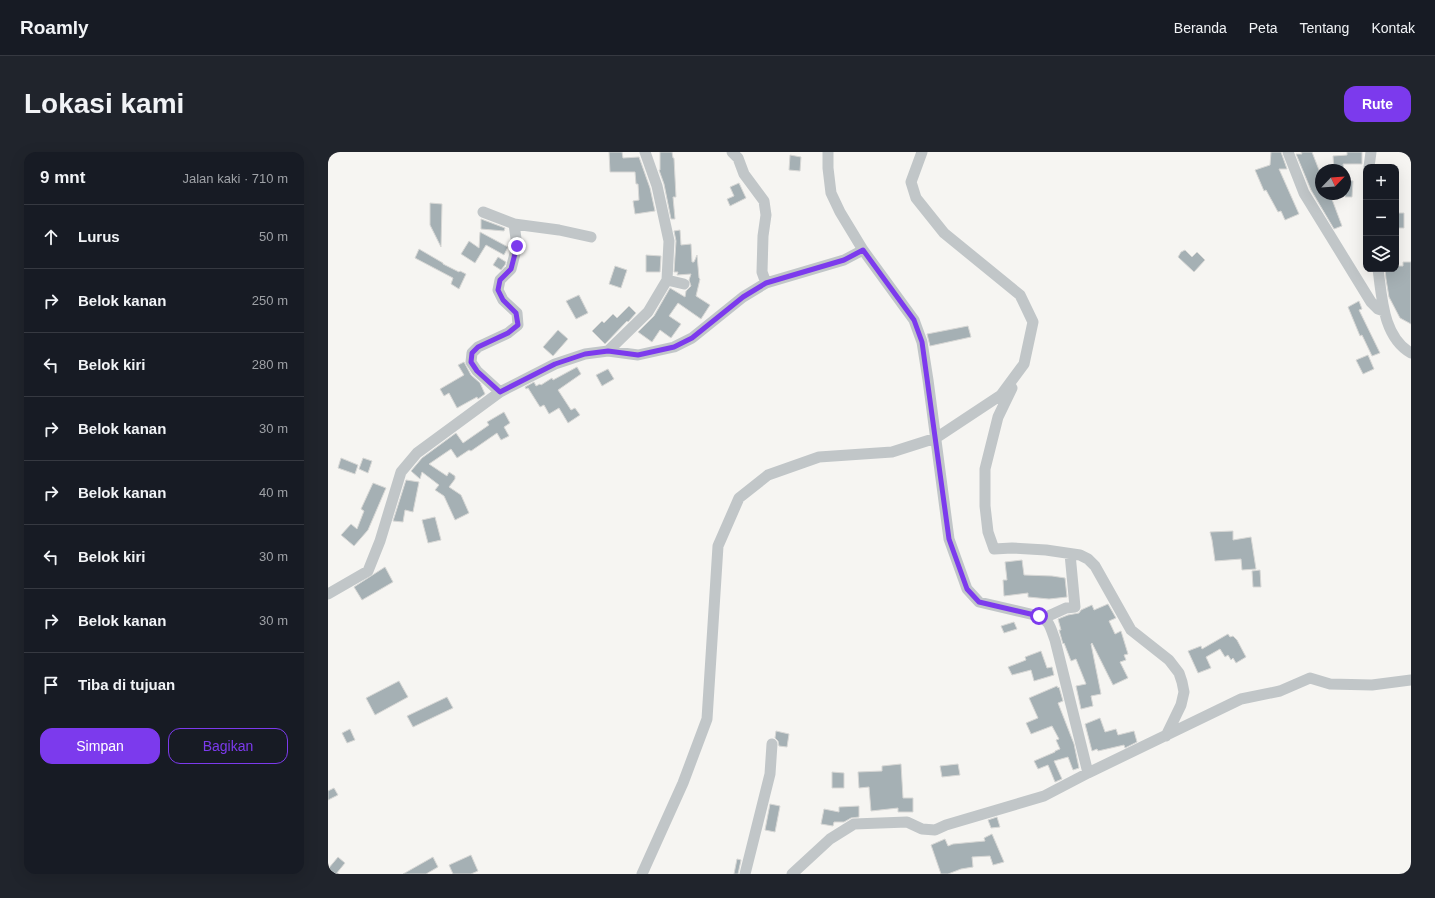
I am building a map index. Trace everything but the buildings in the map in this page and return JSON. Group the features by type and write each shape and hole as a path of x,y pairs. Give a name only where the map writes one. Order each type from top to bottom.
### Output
{"street":[{"path":"608,351 648,312 667,280 668,241 657,186 645,152"},
{"path":"732,152 738,158 744,174 764,201 766,215 763,236 762,272 766,283"},
{"path":"828,152 831,194 863,250 914,320 922,342 949,539 967,589 979,602 1044,618 1048,622 1055,640 1088,773"},
{"path":"922,152 912,182 916,198 944,233 1020,295 1033,322 1024,364 998,416 985,469 985,506 988,532 994,549 1032,550 1080,555 1088,559 1095,566 1131,630 1169,660 1179,673 1184,692 1181,705 1166,736"},
{"path":"1288,152 1304,193 1371,302 1378,309 1384,311"},
{"path":"1369,164 1371,152"},
{"path":"483,212 514,224 559,230 591,237"},
{"path":"500,392 477,371 471,362 472,353 478,347 508,333 518,325 516,313 503,300 498,290 500,280 511,269 517,246 514,224"},
{"path":"328,594 368,571 380,541 401,472 417,453 500,392 555,364 585,354 608,351 638,355 674,347 692,338 743,297 766,283 844,260 863,250"},
{"path":"1378,272 1386,321 1404,350 1411,353"},
{"path":"667,280 684,284"},
{"path":"642,874 683,783 707,719 718,546 739,498 768,475 819,457 892,452 936,438 1001,396 1024,364"},
{"path":"1044,618 1066,608 1075,607 1070,554"},
{"path":"792,874 830,839 854,824 907,822 922,829 935,830 946,825 1044,796 1088,773 1242,699 1280,691 1310,678 1330,684 1365,685 1411,680"},
{"path":"745,874 770,774 772,744"}],"route":[{"path":"517,246 511,269 500,280 498,290 503,300 516,313 518,325 508,333 478,347 472,353 471,362 477,371 500,392 555,364 585,354 608,351 638,355 674,347 692,338 743,297 766,283 844,260 863,250 914,320 922,342 949,539 967,589 979,602 1039,616"}]}
